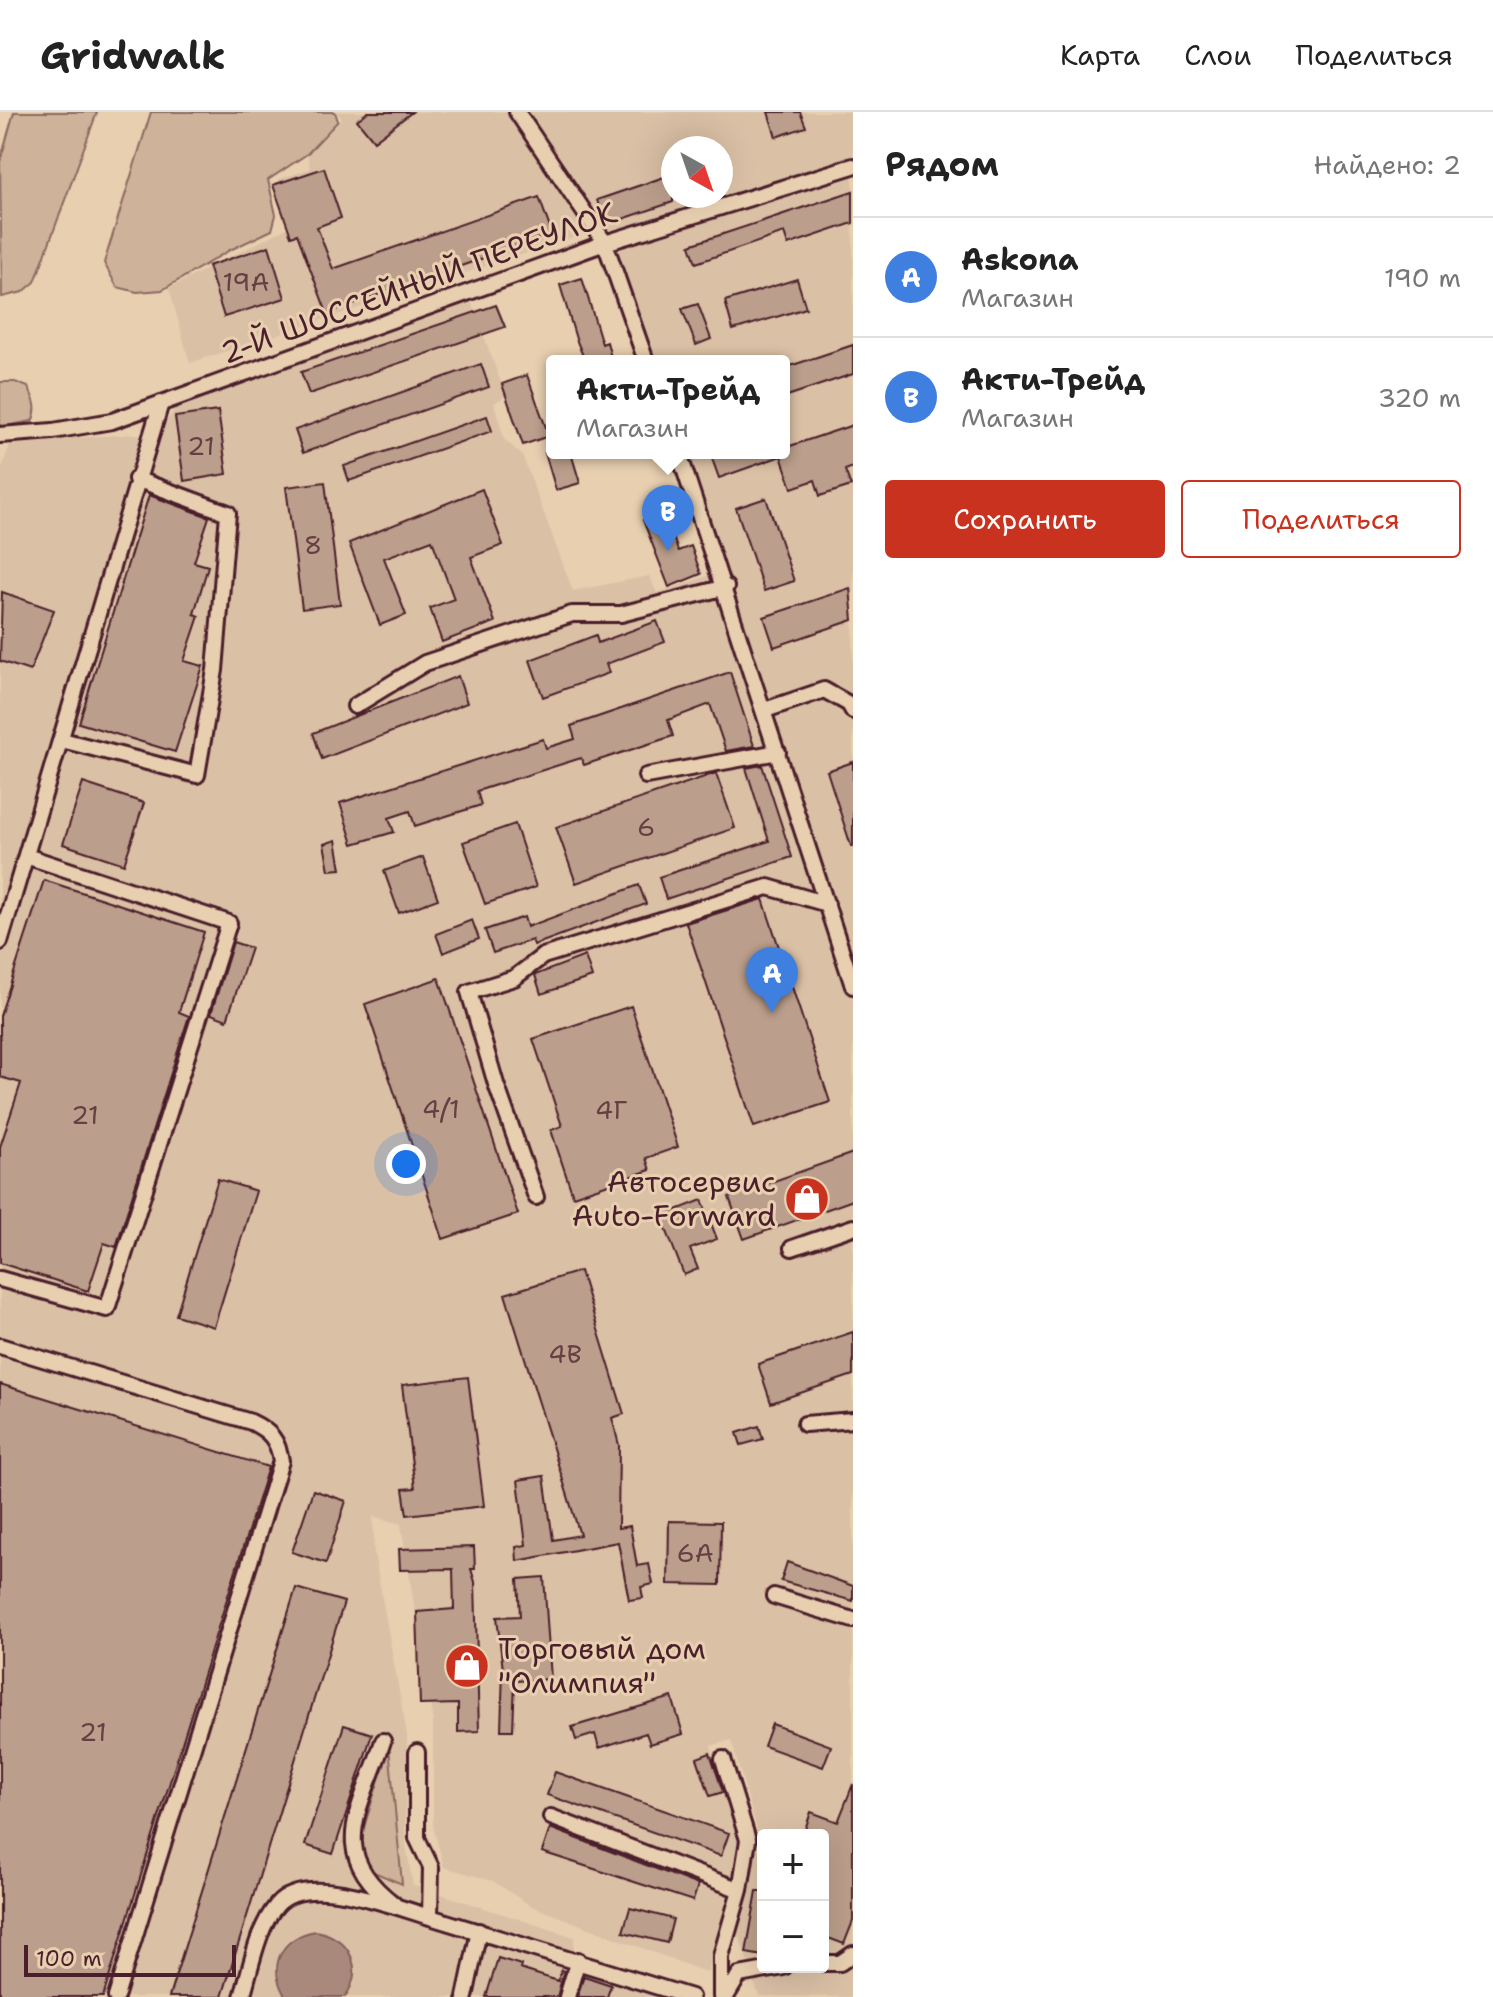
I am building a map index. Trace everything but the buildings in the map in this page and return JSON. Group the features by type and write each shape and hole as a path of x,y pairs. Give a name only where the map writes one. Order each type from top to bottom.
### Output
{"street":[{"path":"517,112 605,243 644,355"},
{"name":"2-Й ШОССЕЙНЫЙ ПЕРЕУЛОК","path":"0,435 53,431 112,421 605,243 853,166"},
{"path":"0,942 161,403"},
{"path":"681,459 726,587 853,986"},
{"path":"62,740 197,775 215,670 228,513 136,479"},
{"path":"355,706 425,663 572,614 621,614 726,587"},
{"path":"765,710 824,690 849,704 853,711"},
{"path":"646,776 778,752"},
{"path":"0,1279 107,1309 229,923 26,856"},
{"path":"536,1197 496,1084 469,992 514,978 543,956 768,887 827,904"},
{"path":"792,1248 853,1227"},
{"path":"0,1346 251,1422 272,1434 280,1452 281,1461 170,1832 116,1997"},
{"path":"805,1424 853,1420"},
{"path":"774,1596 853,1620"},
{"path":"383,1741 354,1831 352,1849 365,1876 400,1908"},
{"path":"417,1752 417,1838 431,1867 430,1917"},
{"path":"723,1759 748,1840 740,1890 721,1956 723,1997"},
{"path":"551,1817 740,1890"},
{"path":"242,1997 268,1920 277,1905 292,1893 343,1893 578,1960 691,1997"},
{"path":"465,1997 479,1931"},
{"path":"829,1963 840,1963 853,1954"},
{"path":"567,1997 578,1960"},
{"path":"723,1997 739,1975 757,1972"}],"shaded area":[{"path":"14,112 97,112 35,282 23,292 2,297 0,162"},
{"path":"151,112 335,112 338,121 307,154 268,180 276,215 272,230 230,250 162,290 137,292 117,287 104,263"},
{"path":"336,112 853,112 853,1997 759,1996 738,1932 757,1852 757,1973 829,1973 829,1829 757,1829 731,1740 711,1746 740,1842 708,1973 531,1906 493,1881 444,1867 433,1826 433,1721 401,1524 373,1516 374,1553 407,1735 405,1840 413,1885 574,1937 574,1962 663,1997 0,1997 0,473 11,442 136,434 155,438 177,406 471,302 506,396 494,403 504,439 522,455 573,591 649,576 657,593 720,572 681,459 790,459 790,355 644,355 597,230 190,363 169,288 291,226 279,179 310,169 308,155 342,119"},
{"path":"0,382 15,382 28,387 35,408 32,421 0,427"},
{"path":"389,1746 402,1884 369,1870 360,1845"},
{"path":"316,1931 338,1940 351,1956 354,1975 351,1986 345,1997 286,1997 277,1975 280,1955 294,1939"}],"place":[{"name":"Акти-Трейд","path":"668,551"},
{"name":"Askona","path":"772,1013"},
{"name":"Автосервис Auto-Forward","path":"807,1199"},
{"name":"Торговый дом \"Олимпия\"","path":"467,1666"}]}
